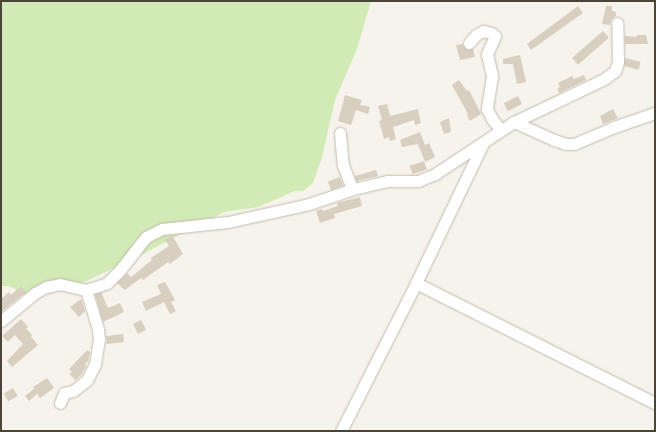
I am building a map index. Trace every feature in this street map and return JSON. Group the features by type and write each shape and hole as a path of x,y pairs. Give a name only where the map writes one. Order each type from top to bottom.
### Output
{"street":[{"path":"1,321 35,293 46,287 60,284 86,290 107,283 112,279 146,237 156,231 173,226 228,222 257,216 309,204 352,189 388,181 424,180 514,122 604,79 615,71 618,62 617,23"},
{"path":"469,43 476,34 483,31 491,33 495,36 487,54 492,76 486,105 490,115 502,130"},
{"path":"514,122 554,140 566,144 574,144 614,127 655,114"},
{"path":"340,133 343,165 352,189"},
{"path":"341,431 416,283 483,143"},
{"path":"416,283 655,403"},
{"path":"60,403 64,393 73,391 88,380 95,364 99,339 98,329 86,290"}],"green space":[{"path":"1,1 371,1 357,49 335,100 322,157 313,183 303,191 295,191 258,207 224,212 133,259 78,285 31,298 9,286 1,286"}],"building":[{"path":"578,6 583,13 531,50 527,44"},
{"path":"606,6 612,6 612,11 616,12 616,16 611,20 610,25 602,24"},
{"path":"603,31 609,38 578,65 572,58"},
{"path":"637,35 646,35 648,44 625,44 625,36 637,37"},
{"path":"462,44 467,50 473,49 475,57 460,60 456,45"},
{"path":"520,55 526,82 517,84 513,64 503,64 503,59"},
{"path":"625,58 641,62 639,70 623,66"},
{"path":"584,75 586,80 559,93 557,89 560,87 558,83 572,76 574,79"},
{"path":"459,80 467,91 469,90 481,114 470,121 467,115 468,114 452,85"},
{"path":"345,95 362,100 360,105 370,107 368,114 356,110 351,125 338,121"},
{"path":"518,96 522,104 508,111 504,103"},
{"path":"387,104 390,116 418,109 421,123 415,125 414,120 393,127 396,139 390,141 389,137 384,139 379,121 382,120 378,106"},
{"path":"613,109 618,118 603,124 600,116"},
{"path":"449,118 451,132 444,134 440,122"},
{"path":"420,132 425,145 429,143 435,157 425,162 418,144 402,147 400,140"},
{"path":"424,161 427,170 413,174 410,166"},
{"path":"376,170 378,176 356,181 355,176"},
{"path":"340,177 343,185 331,190 328,182"},
{"path":"360,197 362,206 334,214 335,218 320,223 316,211 322,209 323,211 338,206 337,203"},
{"path":"172,235 183,254 170,264 168,262 143,280 141,278 125,290 117,283 127,273 131,277 152,260 151,258 169,246 165,240"},
{"path":"165,282 175,300 171,302 176,311 170,314 164,302 146,311 142,302 161,294 157,285"},
{"path":"21,286 26,292 1,312 1,299 9,292 11,295"},
{"path":"101,292 108,308 120,303 124,312 103,322 95,294"},
{"path":"81,299 85,311 79,317 70,307"},
{"path":"21,319 28,327 26,328 32,335 31,337 38,345 12,367 7,361 23,344 15,335 8,342 2,336"},
{"path":"141,320 146,330 138,334 133,324"},
{"path":"123,334 124,342 107,344 106,336"},
{"path":"87,350 90,352 88,361 85,364 86,366 82,374 76,380 69,374 72,372 69,369"},
{"path":"47,378 54,388 40,398 37,394 29,401 25,396 34,389 33,387"},
{"path":"13,388 18,396 8,401 4,394"}]}
